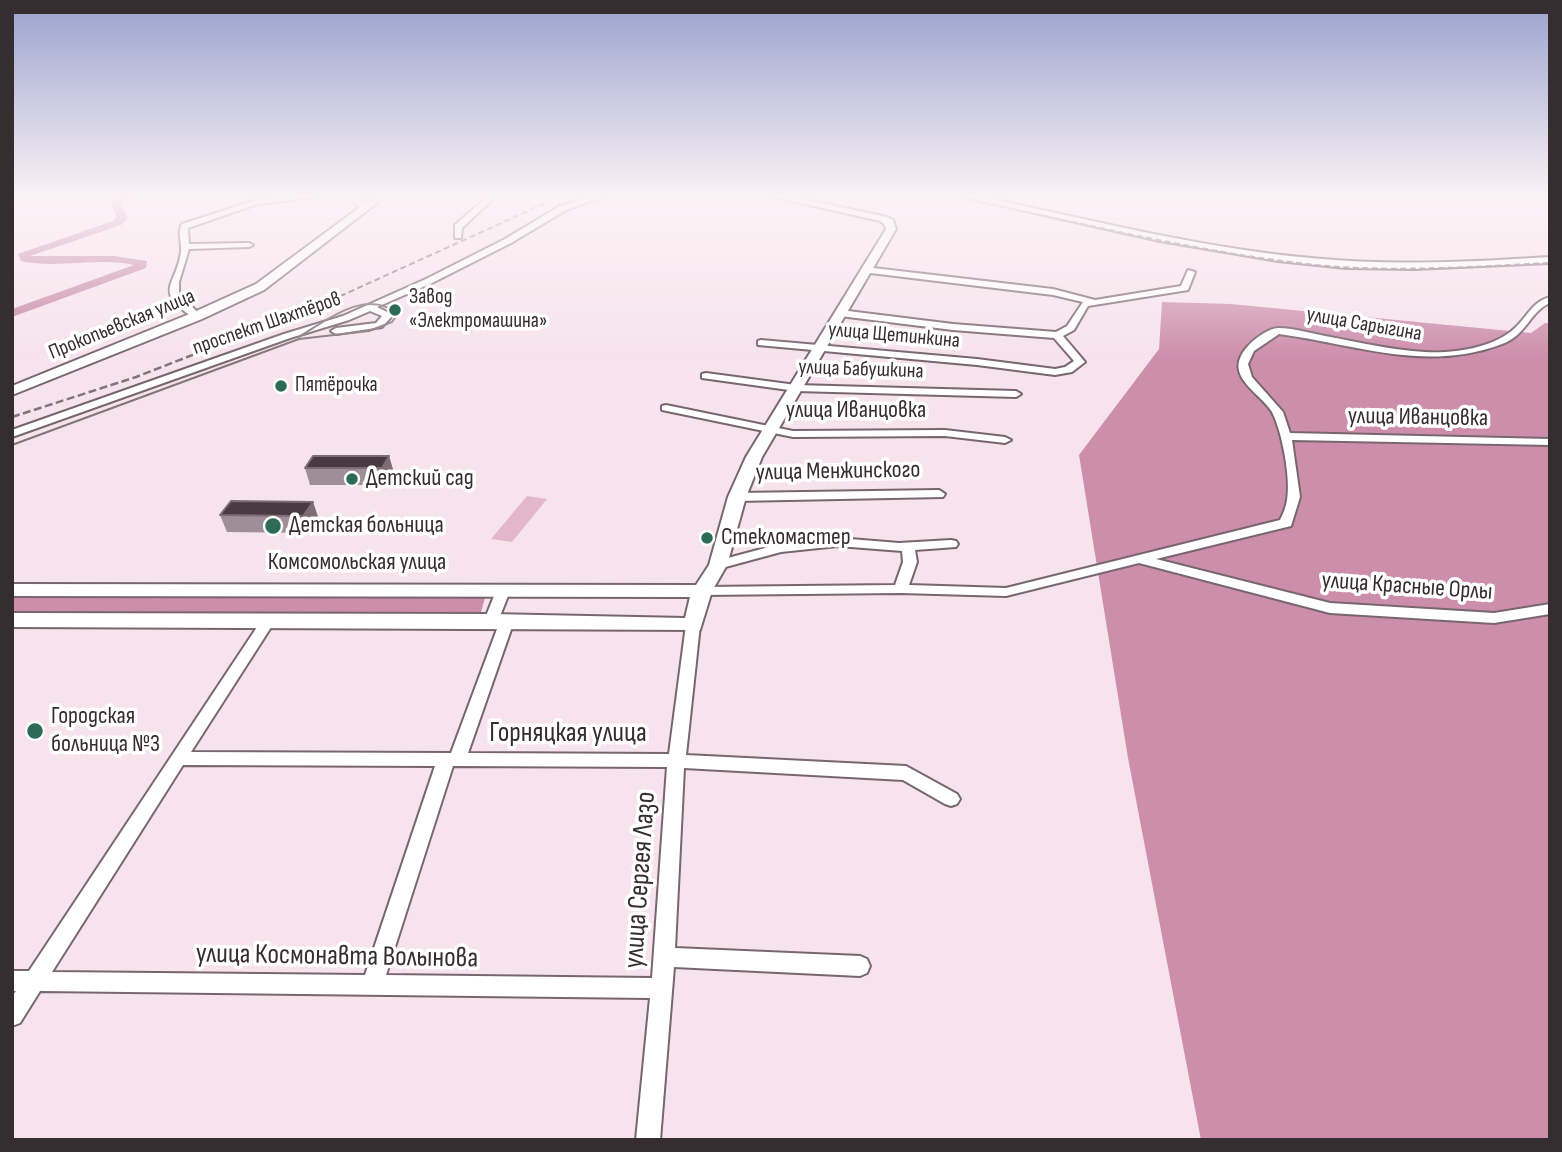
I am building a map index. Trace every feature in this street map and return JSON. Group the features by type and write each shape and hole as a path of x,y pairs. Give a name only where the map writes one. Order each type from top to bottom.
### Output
{"main road":[{"name":"Прокопьевская улица","path":"12,391 197,316 260,287 309,250"},
{"path":"12,620 499,621 693,625 702,591 719,565 737,496 754,457 878,250"},
{"path":"1231,250 1302,261 1414,265 1550,260"},
{"name":"Комсомольская улица","path":"12,590 702,591"}],"street":[{"path":"184,250 172,292 176,302 197,316"},
{"name":"проспект Шахтёров","path":"12,434 275,340 346,318 490,250"},
{"path":"865,270 1053,292 1091,301 1185,288 1191,272"},
{"name":"улица Сарыгина","path":"1286,436 1277,412 1247,377 1243,365 1245,356 1251,349 1277,331 1399,352 1445,355 1501,342 1516,335 1527,323 1535,306 1550,300"},
{"path":"840,313 953,327 1057,335 1071,328 1079,310 1091,301"},
{"path":"346,318 337,331 379,325 388,316 371,308"},
{"name":"улица Щетинкина","path":"761,344 977,362 1055,372 1078,366 1078,358 1057,335"},
{"name":"улица Бабушкина","path":"706,376 796,388 1016,394"},
{"name":"улица Иванцовка","path":"666,408 770,431 810,435 945,433 1005,440"},
{"path":"702,591 901,589 1006,592 1286,523 1294,498 1286,436"},
{"name":"улица Иванцовка","path":"1286,436 1550,442"},
{"name":"улица Менжинского","path":"737,496 939,494"},
{"path":"719,565 780,548 838,542 908,547 951,544"},
{"path":"901,589 910,562 908,547"},
{"name":"улица Красные Орлы","path":"1140,560 1330,608 1494,618 1550,609"},
{"path":"372,985 499,621 503,591"},
{"path":"12,1016 268,621"},
{"name":"улица Сергея Лазо","path":"649,1140 662,988 676,763 693,625"},
{"name":"Горняцкая улица","path":"178,758 657,760 906,773 951,799"},
{"path":"663,957 860,966"},
{"name":"улица Космонавта Волынова","path":"12,981 662,988"}],"shaded area":[{"path":"1162,302 1231,304 1531,333 1545,323 1550,323 1550,1140 1201,1140 1128,758 1079,455 1159,349"},
{"path":"527,496 547,499 512,542 491,539"},
{"path":"487,591 479,619 12,616 12,594"}],"building":[{"path":"313,456 389,456 382,468 305,468"},
{"path":"231,501 313,502 303,516 220,515"}],"waterway":[{"path":"12,313 142,266 143,263 114,259 25,259 24,254 37,250"}],"tram line":[{"path":"12,445 299,339 369,331 392,322 398,314 386,307 360,305 335,315 299,337"}],"railway":[{"path":"314,308 442,250"},
{"path":"1212,250 1336,267 1397,269 1550,263"},
{"path":"12,417 136,377 318,306"}],"place":[{"name":"Завод «Электромашина»","path":"395,310"},
{"name":"Пятёрочка","path":"281,386"},
{"name":"Детский сад","path":"352,479"},
{"name":"Детская больница","path":"273,526"},
{"name":"Стекломастер","path":"707,538"},
{"name":"Городская больница №3","path":"35,731"}]}
